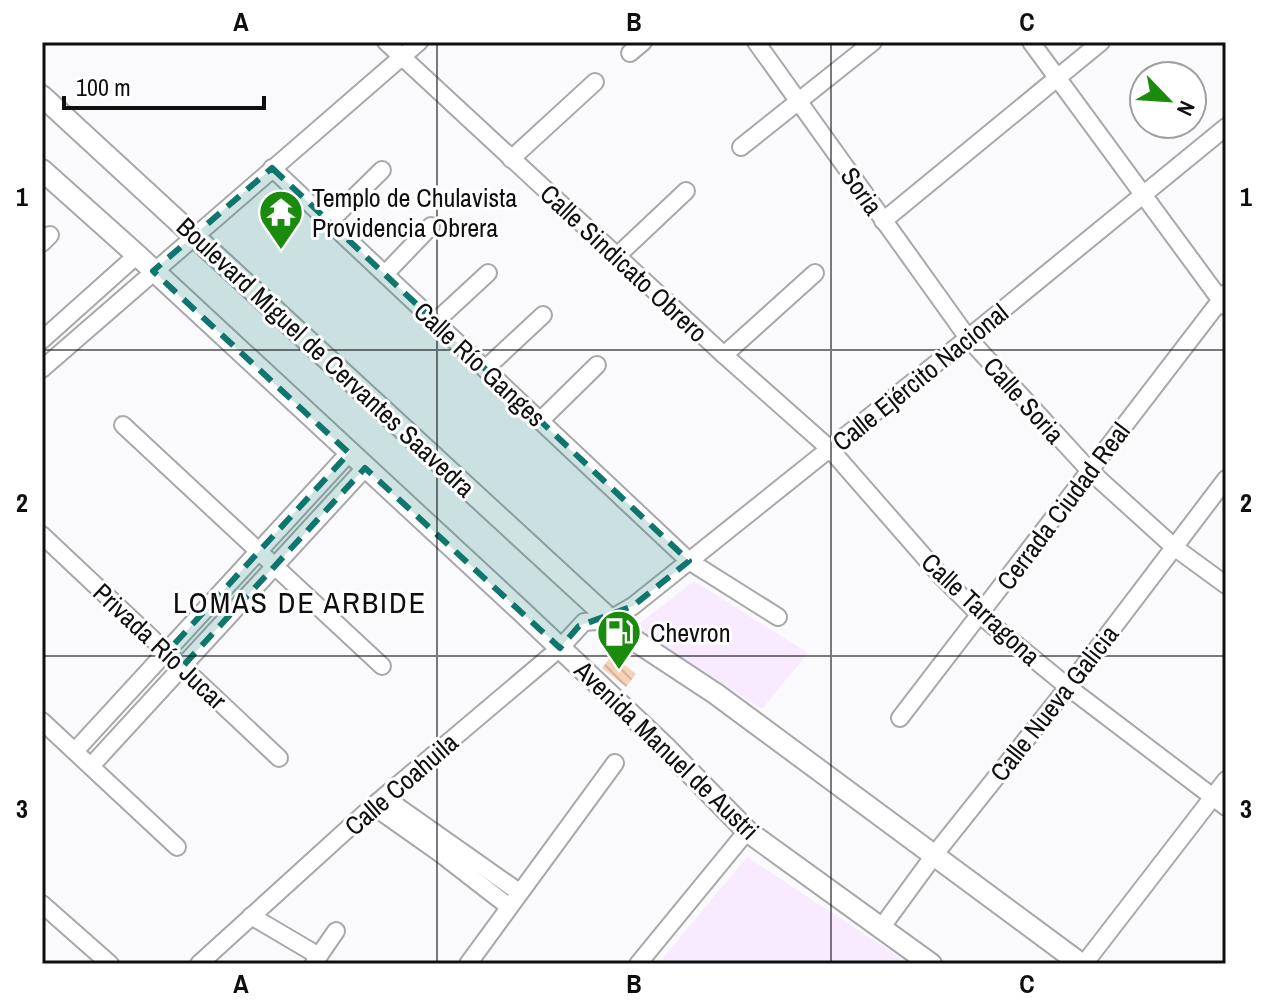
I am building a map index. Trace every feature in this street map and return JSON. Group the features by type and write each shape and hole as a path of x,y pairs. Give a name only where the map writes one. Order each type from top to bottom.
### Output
{"main road":[{"name":"Boulevard Miguel de Cervantes Saavedra","path":"42,96 628,636 716,694 1083,964"},
{"name":"Boulevard Miguel de Cervantes Saavedra","path":"42,170 560,648"},
{"name":"Avenida Manuel de Austri","path":"560,648 665,747 747,831 931,964"}],"street":[{"name":"Calle Sindicato Obrero","path":"386,42 830,449"},
{"path":"42,369 419,42"},
{"name":"Soria","path":"756,42 968,338"},
{"path":"741,147 873,42"},
{"path":"1031,42 1224,300"},
{"path":"883,221 1101,42"},
{"path":"511,159 595,82"},
{"name":"Calle Ejército Nacional","path":"609,620 633,606 830,449 1226,127"},
{"name":"Calle Río Ganges","path":"272,168 689,561 778,617"},
{"path":"329,222 382,170"},
{"path":"617,256 686,191"},
{"path":"385,274 431,226"},
{"path":"42,340 137,255"},
{"path":"435,322 488,273"},
{"path":"724,355 815,273"},
{"name":"Cerrada Ciudad Real","path":"900,718 1224,300"},
{"path":"485,369 543,315"},
{"name":"Calle Soria","path":"968,338 1090,471 1174,547 1226,585"},
{"path":"540,421 597,365"},
{"path":"123,425 382,666"},
{"name":"Calle Tarragona","path":"830,449 941,576 980,615 1068,687 1219,802"},
{"path":"75,751 349,453"},
{"path":"91,766 365,468"},
{"name":"Calle Nueva Galicia","path":"881,928 1226,479"},
{"name":"Privada Río Jucar","path":"42,535 279,758"},
{"name":"Calle Coahuila","path":"199,964 378,802 560,648 584,622 609,620"},
{"path":"42,721 177,847"},
{"path":"468,964 615,763"},
{"path":"1083,964 1219,802 1226,780"},
{"path":"378,802 519,892"},
{"path":"378,802 508,906"},
{"path":"638,964 747,831"},
{"path":"42,904 110,964"},
{"path":"251,916 316,960 336,931"}],"highlighted area":[{"path":"272,168 689,561 633,606 579,626 560,648 365,468 182,667 167,652 349,453 153,271"}],"shaded area":[{"path":"694,581 808,653 762,709 635,627"},
{"path":"747,857 892,952 906,964 658,964"}],"building":[{"name":"Chevron","path":"612,655 636,674 626,687 602,668"}],"place":[{"name":"Templo de Chulavista Providencia Obrera","path":"281,251"},
{"name":"Chevron","path":"619,671"}],"district":[{"name":"LOMAS DE ARBIDE","path":"300,602"}]}
